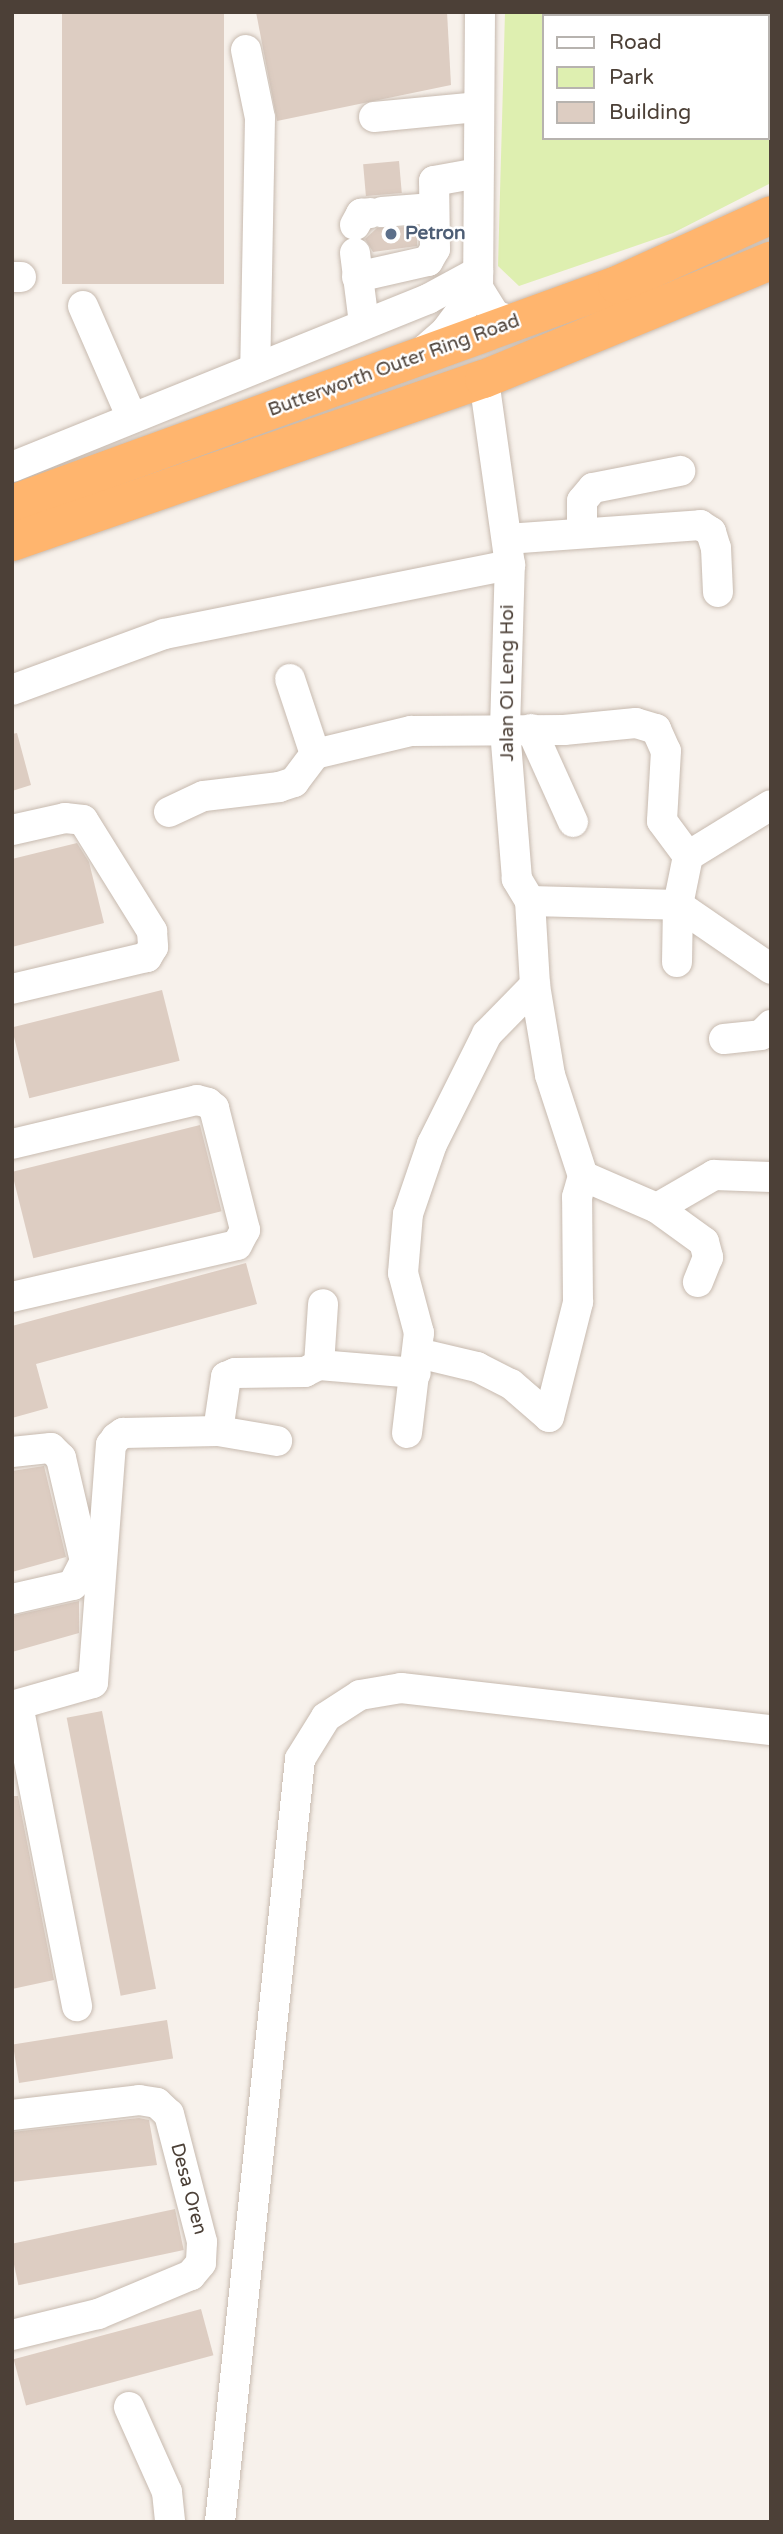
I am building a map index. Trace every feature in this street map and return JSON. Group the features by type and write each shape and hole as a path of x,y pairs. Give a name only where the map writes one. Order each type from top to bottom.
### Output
{"highway":[{"name":"Butterworth Outer Ring Road","path":"12,504 617,285 771,215"},
{"name":"Butterworth Outer Ring Road","path":"12,541 484,379 770,261"}],"street":[{"path":"480,12 477,107 478,280 495,315 513,322"},
{"path":"246,50 260,118 255,368"},
{"path":"374,117 477,107"},
{"path":"416,265 428,261 435,249 434,181 441,175 478,173"},
{"path":"364,236 433,208"},
{"path":"364,236 364,323"},
{"path":"364,236 416,265 428,299"},
{"path":"12,467 364,323 478,280"},
{"path":"415,358 446,331 478,280"},
{"path":"83,306 132,418"},
{"name":"Jalan Oi Leng Hoi","path":"484,379 508,552 518,729 517,879 530,901 535,985 562,1125 583,1177"},
{"path":"582,532 582,501 593,488 680,471"},
{"path":"12,690 164,634 582,532 700,525 711,532 716,548 718,592"},
{"path":"290,679 315,754"},
{"path":"169,812 189,800 294,782 315,754 411,730 518,729 636,723 656,729 666,751 662,821 688,856"},
{"path":"518,729 573,822"},
{"path":"677,962 678,905 688,856 771,805"},
{"path":"12,831 65,818 83,820 152,931 148,957 12,989"},
{"path":"530,901 678,905 771,969"},
{"path":"407,1433 419,1333 403,1273 408,1214 432,1144 487,1034 535,985"},
{"path":"724,1039 761,1035 771,1025"},
{"path":"12,1144 197,1100 214,1108 245,1230 237,1245 12,1297"},
{"path":"657,1208 714,1175 771,1177"},
{"path":"218,1431 231,1374 305,1372 319,1364 417,1363 477,1367 511,1384 549,1417 578,1302 577,1197 583,1177 657,1208 704,1242 708,1257 698,1282"},
{"path":"319,1364 323,1304"},
{"path":"77,2006 15,1706 93,1683 111,1445 123,1433 218,1431 277,1441"},
{"path":"12,1452 51,1448 61,1458 85,1561 73,1585 12,1599"},
{"path":"220,2522 300,1759 326,1717 360,1695 401,1688 771,1730"},
{"name":"Desa Oren","path":"12,2116 139,2100 157,2103 169,2115 202,2242 201,2263 191,2275 98,2314 12,2335"},
{"path":"130,2407 167,2492 170,2522"}],"green space":[{"path":"505,12 771,12 771,183 673,233 519,286 498,266"}],"building":[{"path":"62,12 224,12 224,284 62,284"},
{"path":"256,12 447,12 451,85 277,121"},
{"path":"399,161 402,193 366,196 363,164"},
{"path":"417,227 417,246 373,252 365,239 377,228"},
{"path":"17,733 31,785 12,791 12,734"},
{"path":"77,843 89,862 104,923 12,947 12,859"},
{"path":"162,990 180,1061 29,1098 12,1027"},
{"path":"200,1125 222,1211 33,1258 12,1172"},
{"path":"246,1263 257,1304 36,1364 48,1408 12,1418 12,1326"},
{"path":"44,1466 66,1557 12,1572 12,1471"},
{"path":"79,1601 79,1633 12,1652 12,1616"},
{"path":"102,1711 156,1989 121,1996 67,1718"},
{"path":"12,1796 18,1796 54,1980 12,1989"},
{"path":"167,2020 173,2059 19,2083 13,2044"},
{"path":"139,2118 149,2120 157,2165 12,2182 12,2132"},
{"path":"175,2209 184,2250 18,2285 12,2244"},
{"path":"201,2309 213,2355 26,2406 14,2359"}],"place":[{"name":"Petron","path":"391,234"}]}
